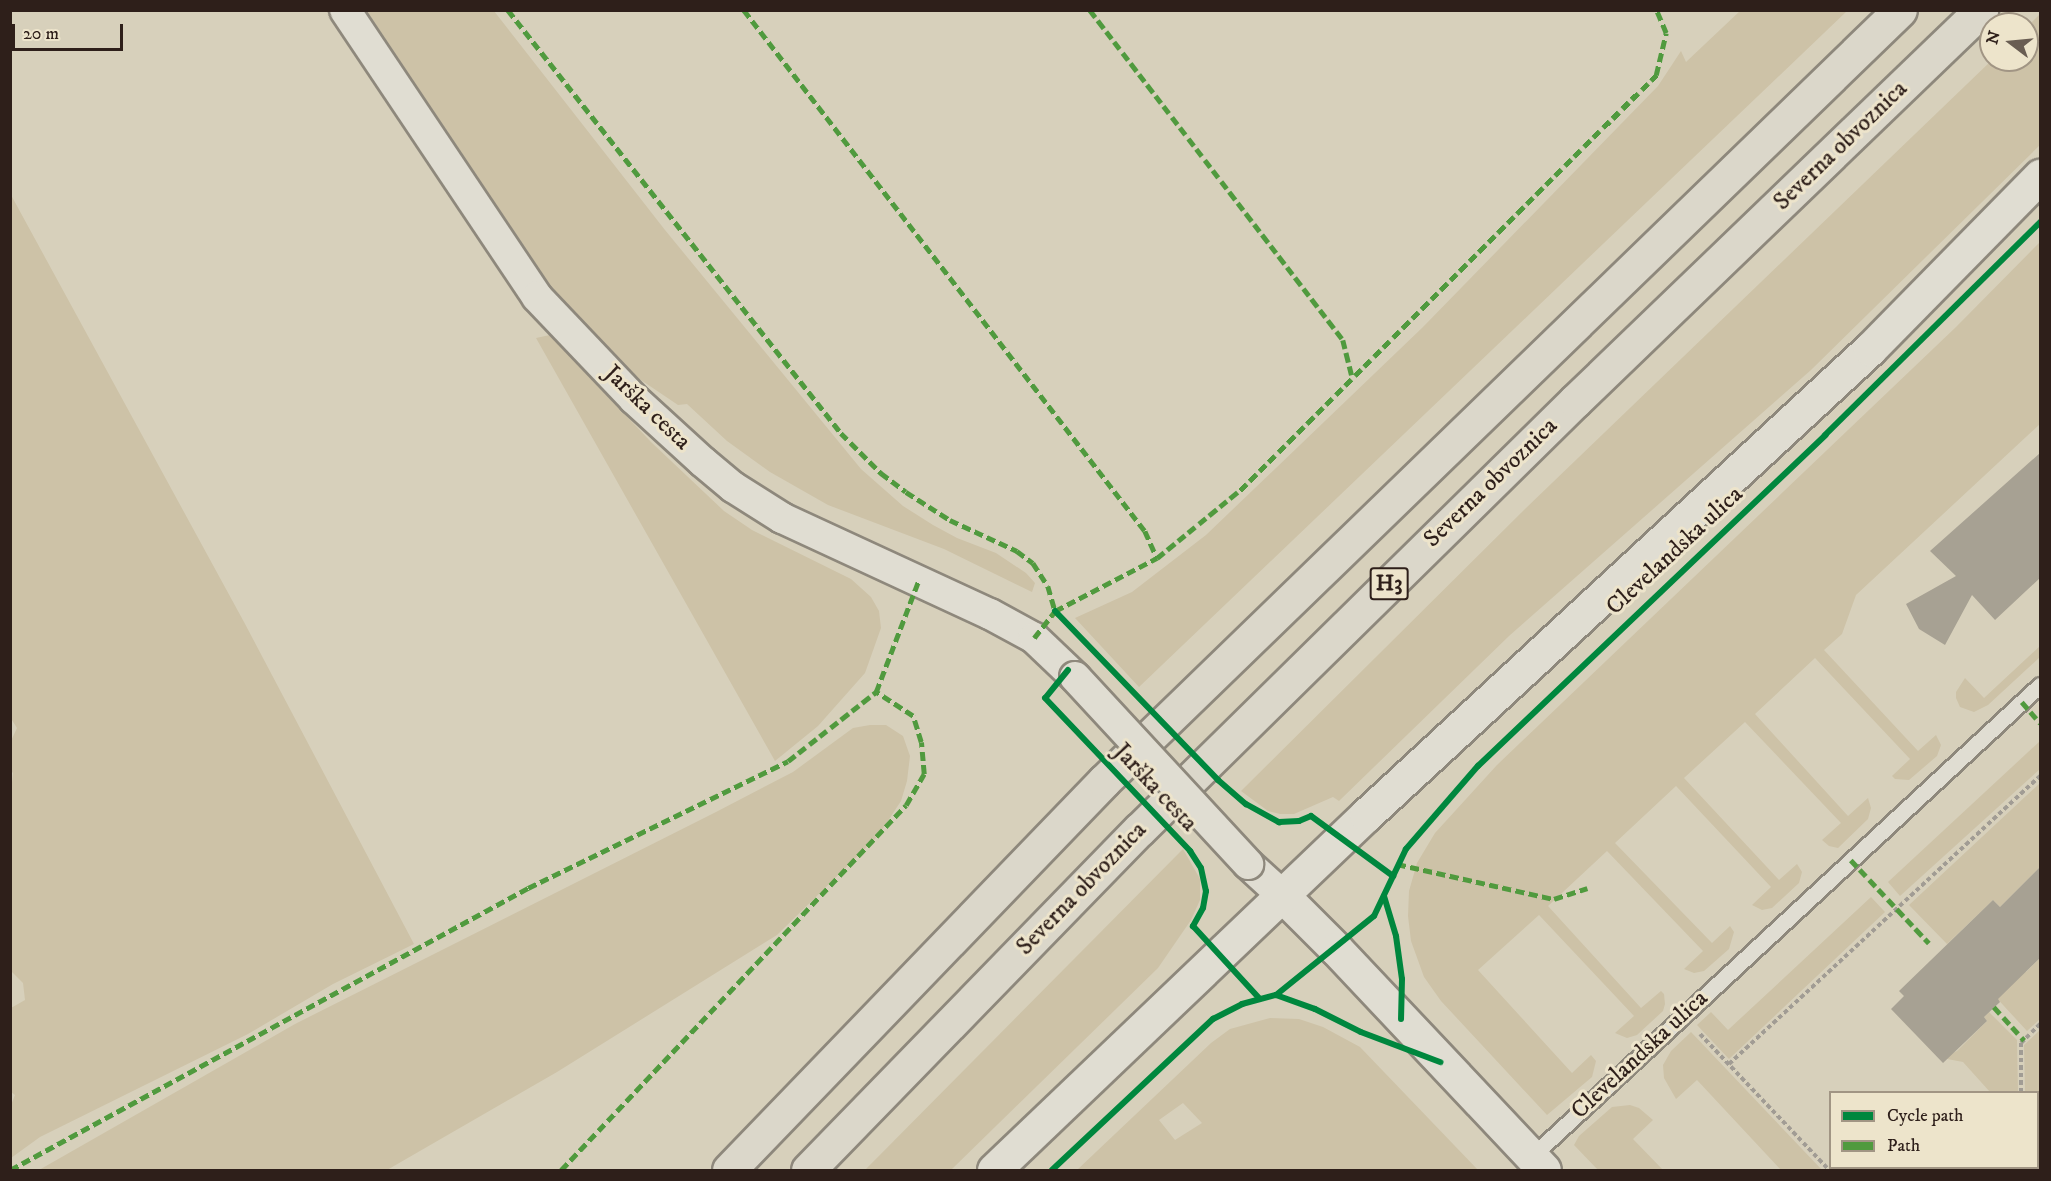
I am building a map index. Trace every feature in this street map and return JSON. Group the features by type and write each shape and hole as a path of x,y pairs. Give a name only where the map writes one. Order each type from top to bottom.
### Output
{"highway":[{"name":"H3","path":"729,1170 1104,781 1900,10"},
{"name":"Severna obvoznica","path":"808,1170 1156,814 1566,410 1981,10"}],"street":[{"name":"Jarška cesta","path":"345,10 537,297 634,399 702,462 740,492 788,522 990,614 1034,638 1075,677 1248,864 1336,949 1538,1164"},
{"name":"Clevelandska ulica","path":"994,1170 1366,815 1870,348 2040,176"}],"lane":[{"name":"Clevelandska ulica","path":"1538,1164 1682,1017 2040,685"}],"path":[{"path":"1729,1064 2040,776"},
{"path":"1682,1017 1829,1170"},
{"path":"2021,1091 2021,1043 2040,1024"}],"shaded area":[{"path":"1741,10 1847,11 1139,687 1075,618 1132,592 1206,535 1423,327 1658,86 1681,51 1686,62"},
{"path":"362,11 494,11 665,230 861,469 903,506 933,525 957,538 996,553 1026,573 1035,583 1032,592 944,549 828,505 770,472 727,441 687,404 678,405 638,378 589,333 554,291"},
{"path":"2039,15 2040,145 1811,370 1509,636 1339,801 1333,797 1294,814 1280,814 1268,811 1241,791 1526,508 1980,72 2039,72"},
{"path":"11,195 244,622 414,944 333,984 248,1034 40,1137 11,1158 11,1105 15,1095 11,1092 11,1008 25,1000 23,983 10,970 10,801 13,773 10,743 17,728 10,717"},
{"path":"2040,242 2040,424 1856,595 1842,634 1824,650 1918,751 1936,735 1941,745 1937,756 1909,780 1895,779 1892,776 1910,759 1815,658 1755,714 1848,816 1868,798 1871,808 1868,819 1838,848 1829,846 1822,840 1841,823 1745,722 1684,778 1779,880 1797,864 1802,872 1799,883 1772,908 1762,910 1752,905 1771,887 1676,786 1615,843 1712,943 1730,926 1734,932 1729,949 1704,971 1694,973 1684,969 1703,951 1607,851 1548,906 1641,1008 1661,991 1664,994 1665,1004 1663,1011 1637,1035 1627,1038 1615,1033 1634,1016 1539,915 1478,970 1572,1073 1591,1055 1596,1061 1592,1077 1547,1115 1441,1001 1424,977 1411,941 1408,916 1409,891 1417,863 1435,833 1497,765 1956,327"},
{"path":"550,335 651,442 724,511 752,530 851,579 871,597 879,611 881,628 865,673 818,726 775,761 536,338"},
{"path":"2040,646 2040,657 1988,705 1974,712 1960,707 1956,692 1965,678 1984,698"},
{"path":"886,725 903,736 910,756 907,781 901,801 878,836 777,935 557,1072 387,1170 39,1170 295,1024 793,772 853,728"},
{"path":"2040,741 2040,769 1900,896 1888,882"},
{"path":"2040,783 2040,867 2000,907 1993,900 1947,944 1909,905"},
{"path":"1183,849 1200,879 1200,900 1191,920 1158,968 951,1170 865,1170"},
{"path":"1871,897 1885,912 1729,1059 1697,1025 1711,1012 1728,1030"},
{"path":"2040,958 2040,1019 2027,1031 1992,993 2021,966 2026,972"},
{"path":"1989,1012 2017,1040 2018,1091 1989,1091 1963,1062 1942,1058 1957,1051 1987,1021 1984,1017"},
{"path":"1270,1018 1299,1019 1323,1027 1360,1047 1478,1170 1077,1170 1211,1043 1230,1029","holes":["1183,1103 1202,1123 1175,1140 1159,1120"]},
{"path":"2040,1030 2039,1104 2039,1091 2025,1091 2024,1045"},
{"path":"1691,1032 1822,1170 1781,1170 1697,1080 1676,1099 1664,1078 1663,1065 1671,1051"},
{"path":"1630,1105 1639,1108 1653,1120 1633,1139 1663,1170 1598,1170 1574,1145 1579,1136 1612,1107"}],"building":[{"path":"2040,453 2040,578 1995,620 1972,595 1945,645 1919,629 1906,604 1956,576 1930,551"},
{"path":"2040,867 2040,958 1998,999 2000,1002 1984,1017 1987,1021 1943,1063 1891,1009 1904,996 1899,991 1993,900 2000,907"}],"marked path":[{"path":"508,10 841,433 881,473 906,492 950,520 1017,551 1033,563 1048,586 1055,611 1059,615"},
{"path":"744,10 1145,531 1157,558"},
{"path":"1090,10 1343,340 1352,376"},
{"path":"1034,638 1055,611 1157,558 1240,490 1656,75 1666,33 1656,10"},
{"path":"10,1170 528,888 788,761 876,692 918,582"},
{"path":"561,1170 906,805 924,774 921,742 913,716 876,692"},
{"path":"2022,702 2040,723"},
{"path":"1851,860 1929,943"},
{"path":"1397,864 1554,899 1587,888"},
{"path":"1994,1007 2024,1040"}],"cycle path":[{"path":"1052,1170 1213,1019 1242,1004 1276,995 1374,916 1406,849 1478,766 1825,435 2040,222"},
{"path":"1055,611 1218,780 1246,804 1279,822 1299,821 1311,816 1393,876"},
{"path":"1068,670 1045,698 1190,851 1201,868 1206,891 1203,908 1193,926 1259,998"},
{"path":"1384,896 1396,936 1402,979 1401,1019"},
{"path":"1276,995 1315,1009 1361,1032 1440,1062"}]}
